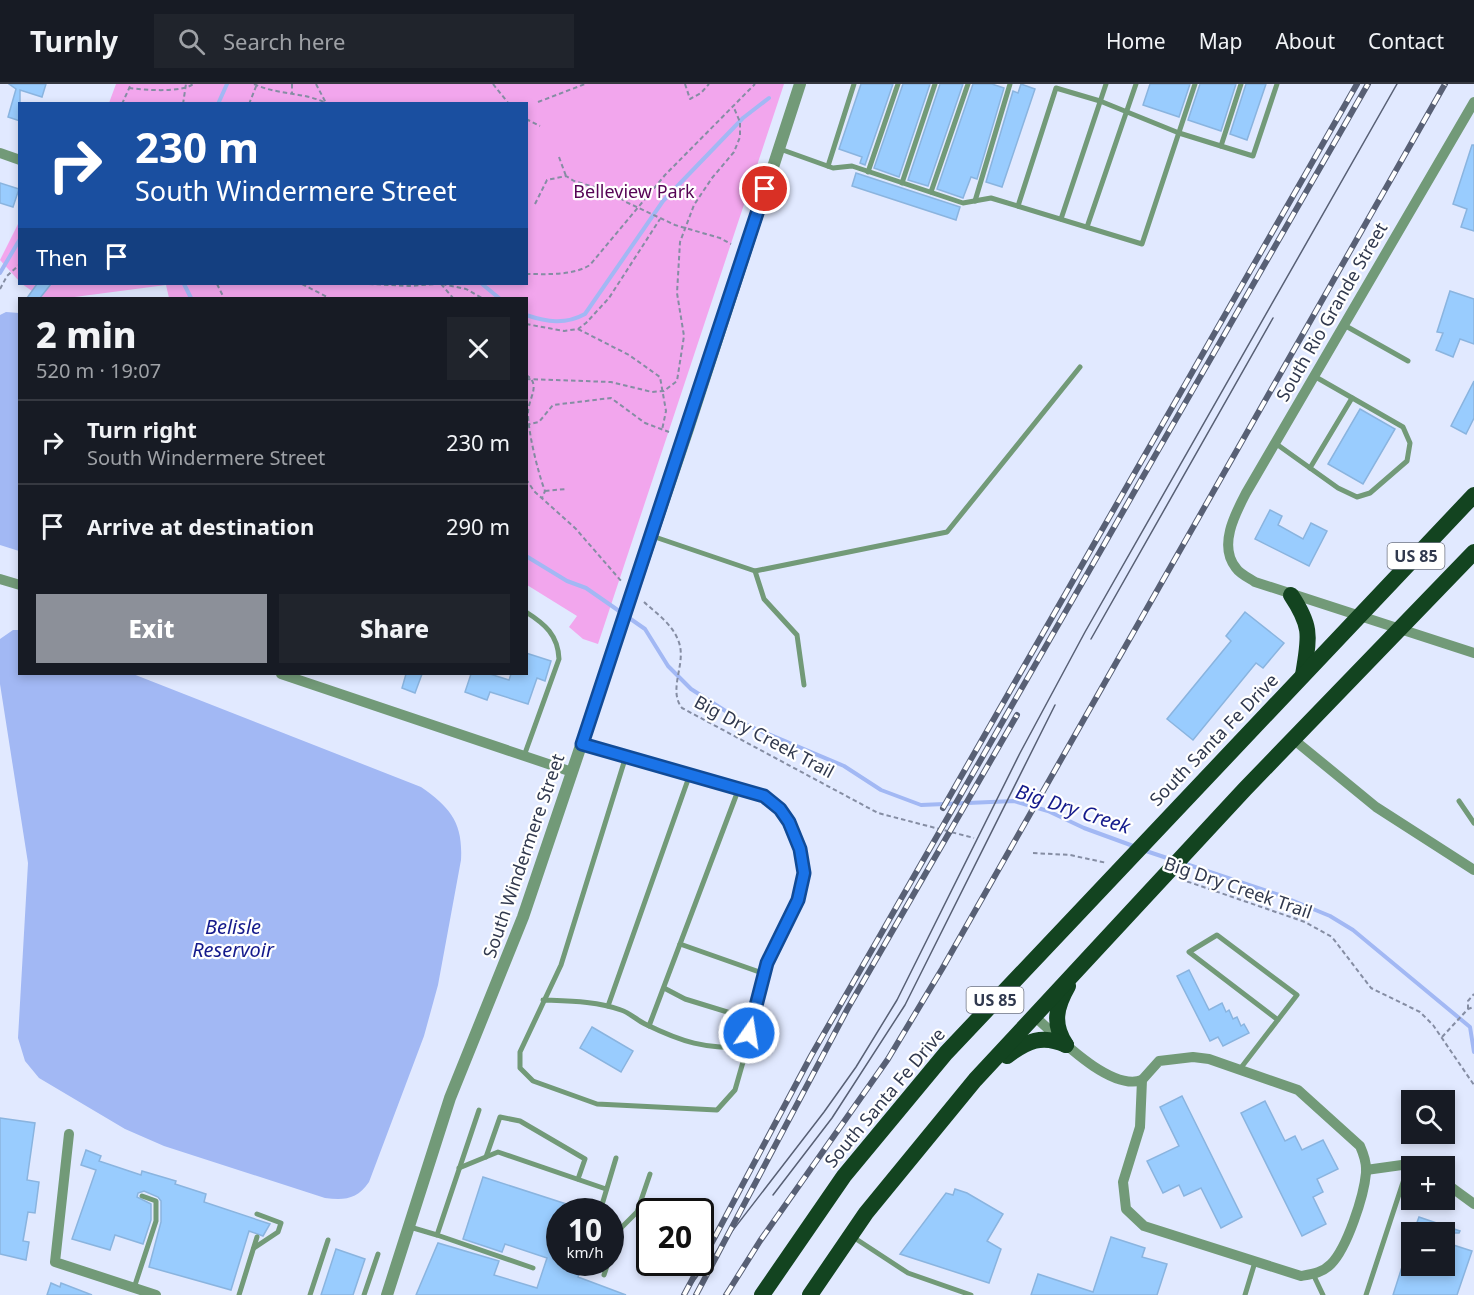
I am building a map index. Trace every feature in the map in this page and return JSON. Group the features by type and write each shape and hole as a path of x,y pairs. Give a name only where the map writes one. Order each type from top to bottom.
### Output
{"highway":[{"name":"South Santa Fe Drive","path":"762,1295 844,1176 892,1114 946,1053 1114,870 1474,495"},
{"name":"US 85","path":"810,1295 850,1235 936,1124 975,1080 1293,739 1474,552"},
{"path":"1291,595 1306,617 1309,638 1303,675"},
{"path":"1066,1045 1057,1029 1057,1011 1078,969"},
{"path":"975,1080 1025,1043 1044,1039 1066,1045"}],"street":[{"name":"South Windermere Street","path":"387,1295 450,1098 515,940 582,744 800,84"},
{"name":"South Rio Grande Street","path":"1291,595 1255,582 1235,568 1227,543 1233,518 1474,102"},
{"path":"0,153 18,159"},
{"path":"0,579 18,584"},
{"path":"1291,595 1474,654"},
{"path":"284,675 572,772"},
{"path":"1293,739 1376,807 1474,870"},
{"path":"1034,1016 1066,1045 1113,1077 1126,1081 1142,1080"},
{"path":"1193,1057 1240,1069 1286,1084 1308,1097 1360,1146 1365,1155 1366,1170 1352,1222 1332,1263 1320,1273 1301,1276 1144,1226 1126,1209 1123,1182 1140,1127 1142,1080 1159,1061 1193,1057"},
{"path":"69,1134 56,1262 153,1295"},
{"path":"1366,1170 1401,1167"},
{"path":"1455,1190 1474,1204"}],"lane":[{"path":"828,166 854,84"},
{"path":"868,172 898,84"},
{"path":"902,183 935,84"},
{"path":"931,192 968,84"},
{"path":"975,201 1010,84"},
{"path":"1061,219 1106,84"},
{"path":"1087,227 1136,84"},
{"path":"778,148 828,166 852,166 963,203 991,198 1142,244 1195,84"},
{"path":"1221,146 1241,84"},
{"path":"1018,206 1056,88 1100,101 1179,133 1253,156 1277,84"},
{"path":"1344,325 1408,361"},
{"path":"652,536 755,571 947,532 1080,367"},
{"path":"1275,443 1347,494 1362,497 1407,461 1410,443 1403,427 1314,376"},
{"path":"1310,468 1352,398"},
{"path":"755,571 764,599 797,636 804,685"},
{"path":"524,756 559,659 559,646 554,635 544,624 528,613"},
{"path":"582,744 626,756 690,774 764,796 780,809 800,849 804,873 798,900 767,963 750,1018 747,1048 735,1090 717,1110 597,1104 533,1082 520,1068 520,1052 561,965 626,756"},
{"path":"608,1006 690,774"},
{"path":"650,1026 739,788"},
{"path":"1459,801 1474,823"},
{"path":"1240,1069 1278,1020 1297,995 1217,935 1189,952 1278,1020"},
{"path":"680,944 765,974"},
{"path":"664,988 685,999 750,1018"},
{"path":"543,1000 608,1006 624,1010 683,1042 712,1047 747,1048"},
{"path":"437,1235 479,1110"},
{"path":"486,1157 500,1118 520,1121 585,1159 578,1179"},
{"path":"459,1168 498,1152 606,1189"},
{"path":"604,1198 616,1158"},
{"path":"624,1225 637,1212 650,1174"},
{"path":"134,1288 156,1221 156,1201 142,1196"},
{"path":"1365,1295 1401,1198"},
{"path":"254,1248 278,1232 281,1223 256,1214"},
{"path":"409,1227 533,1268"},
{"path":"850,1235 908,1274 971,1295"},
{"path":"239,1295 257,1237"},
{"path":"310,1295 327,1240"},
{"path":"364,1295 378,1254"},
{"path":"1245,1295 1256,1262"},
{"path":"1313,1274 1323,1295"}],"path":[{"path":"183,102 186,84"},
{"path":"123,102 130,86 185,90 193,84"},
{"path":"292,84 292,95"},
{"path":"316,84 325,102"},
{"path":"493,84 507,102"},
{"path":"538,102 585,84"},
{"path":"685,84 690,99 701,93 709,84"},
{"path":"528,274 583,269 590,265 665,174 734,108 755,84"},
{"path":"250,102 256,85 292,95 313,97 324,102"},
{"path":"528,379 555,382 611,382 652,392 664,391 677,381 684,336 677,293 676,268 684,228 694,205 712,178 734,152 740,137 740,122 734,108"},
{"path":"528,120 540,126"},
{"path":"559,157 566,176 574,182 611,192 660,219 720,238 731,244"},
{"path":"535,204 547,180 566,176"},
{"path":"578,329 592,318 609,298 660,219"},
{"path":"0,289 7,276 18,266"},
{"path":"304,285 327,297"},
{"path":"443,285 452,297"},
{"path":"447,285 466,289 480,297"},
{"path":"528,324 555,331 578,329 593,335 650,368 660,377 664,391 666,411 662,430"},
{"path":"528,376 533,379"},
{"path":"533,379 534,392 528,412 528,425 544,491 542,498"},
{"path":"528,425 539,422 553,405 604,398 618,401 645,423 669,432"},
{"path":"528,481 542,498 576,529 603,564 624,584"},
{"path":"544,491 566,489"},
{"name":"Big Dry Creek Trail","path":"642,600 672,628 681,649 676,693 678,703 691,714 878,813 974,838"},
{"path":"1033,853 1070,855 1114,870"},
{"name":"Big Dry Creek Trail","path":"1170,877 1305,922 1332,937 1371,988 1420,1012 1442,1037 1474,1085"},
{"path":"1467,1010 1468,1001 1474,994"},
{"path":"1442,1037 1467,1010 1474,1007"}],"green space":[{"name":"Belleview Park","path":"116,84 784,84 598,644 583,639 569,627 577,616 528,586 528,297 169,297 166,285 528,285 528,102 109,102"},
{"path":"18,224 18,280 0,260"},
{"name":"Belleview Park","path":"23,285 166,285 75,297 41,297"}],"water":[{"path":"6,312 18,313 18,551 0,545 0,315"},
{"name":"Belisle Reservoir","path":"13,630 18,630 18,675 136,675 421,787 440,802 453,818 460,836 461,860 438,985 424,1036 369,1182 355,1196 344,1199 325,1198 164,1146 125,1129 39,1078 25,1061 18,1038 28,863 0,684 0,639"}],"building":[{"path":"9,84 46,84 42,97 20,90 18,120 8,117 16,89"},
{"path":"861,84 893,84 865,165 860,163 862,157 839,149"},
{"path":"903,84 930,84 899,177 874,168"},
{"path":"940,84 963,84 928,186 908,180"},
{"path":"973,84 992,84 1004,88 977,179 971,177 963,198 937,189"},
{"path":"1021,84 1035,89 1002,187 986,182 1013,91 1018,93"},
{"path":"1150,84 1190,84 1179,117 1143,105"},
{"path":"1200,84 1236,84 1221,131 1188,120"},
{"path":"1246,84 1266,84 1247,140 1230,134"},
{"path":"1472,145 1474,145 1474,231 1461,227 1467,209 1453,204"},
{"path":"856,173 960,207 956,220 852,186"},
{"path":"0,183 18,189 13,207 0,203"},
{"path":"36,285 50,285 41,297 28,297"},
{"path":"1450,291 1474,299 1474,344 1460,339 1453,357 1436,350 1443,333 1437,332"},
{"path":"1474,381 1474,418 1466,434 1451,426"},
{"path":"1360,409 1395,429 1363,484 1328,464"},
{"path":"1270,510 1282,516 1278,525 1303,539 1311,523 1327,531 1309,566 1255,539"},
{"path":"1245,612 1284,643 1263,668 1256,663 1193,740 1167,719 1231,641 1226,636"},
{"path":"528,654 551,661 545,681 537,678 528,704 490,692 487,700 465,692 471,675 493,675 509,680 511,675 528,675"},
{"path":"406,675 422,675 415,693 402,688"},
{"path":"1189,970 1209,1010 1222,1003 1226,1012 1229,1010 1233,1019 1237,1017 1241,1026 1244,1024 1249,1033 1223,1046 1218,1037 1210,1041 1177,976"},
{"path":"592,1027 633,1051 621,1072 580,1048"},
{"path":"1182,1096 1242,1217 1221,1228 1201,1188 1184,1196 1179,1185 1163,1193 1147,1161 1179,1146 1160,1107"},
{"path":"1265,1101 1285,1141 1295,1136 1302,1150 1323,1140 1338,1169 1317,1179 1323,1192 1313,1197 1326,1224 1302,1236 1241,1113"},
{"path":"0,1118 35,1123 27,1180 39,1182 35,1213 28,1212 23,1241 29,1242 26,1260 0,1254"},
{"path":"86,1150 101,1156 99,1161 141,1175 142,1171 176,1181 175,1184 206,1194 204,1202 270,1224 263,1236 249,1231 231,1290 149,1267 161,1222 161,1201 158,1197 144,1191 138,1193 137,1197 151,1204 151,1220 143,1244 115,1235 110,1250 72,1239 96,1170 81,1165"},
{"path":"483,1177 548,1198 546,1198 546,1258 505,1244 502,1252 463,1239"},
{"path":"955,1189 967,1193 1003,1214 987,1241 1001,1249 989,1283 900,1254 946,1193 953,1195"},
{"path":"1419,1217 1434,1222 1417,1222"},
{"path":"1111,1237 1145,1248 1142,1257 1167,1264 1157,1295 1031,1295 1038,1274 1093,1292"},
{"path":"438,1243 499,1261 494,1275 537,1288 546,1261 546,1276 578,1276 626,1295 416,1295"},
{"path":"1455,1246 1472,1251 1457,1295 1393,1295 1401,1270 1401,1276 1455,1276"},
{"path":"336,1249 365,1259 353,1295 321,1295"},
{"path":"51,1283 60,1287 61,1283 92,1295 47,1295"}],"waterway":[{"name":"Big Dry Creek","path":"219,102 227,84"},
{"path":"528,316 563,321 585,314 663,201 743,118 769,98"},
{"path":"0,273 18,242"},
{"name":"Big Dry Creek","path":"184,285 190,297"},
{"path":"483,285 498,297"},
{"name":"Big Dry Creek","path":"528,557 567,581 586,588 645,629 668,666 691,689 749,726 844,766 881,790 921,805 1014,801 1048,811 1084,828 1136,847"},
{"name":"Big Dry Creek","path":"1146,851 1173,860"},
{"name":"Big Dry Creek","path":"1183,863 1279,895 1330,916 1353,930 1470,1027 1474,1052"}],"tram line":[{"path":"683,1295 824,1112 856,1067 897,1000 1020,753 1085,632 1397,84"},
{"path":"1091,639 1273,318"},
{"path":"773,1195 832,1118 905,1005 1055,705"}],"railway":[{"path":"943,808 1357,84"},
{"path":"684,1295 811,1056 1368,84"},
{"path":"726,1295 760,1241 888,1059 942,969 1445,84"},
{"path":"696,1295 848,1008 1017,715"}],"route":[{"path":"749,1033 750,1018 763,984 767,963 798,900 804,873 800,849 789,822 780,809 764,796 582,744 688,429 688,423 765,189"}]}
